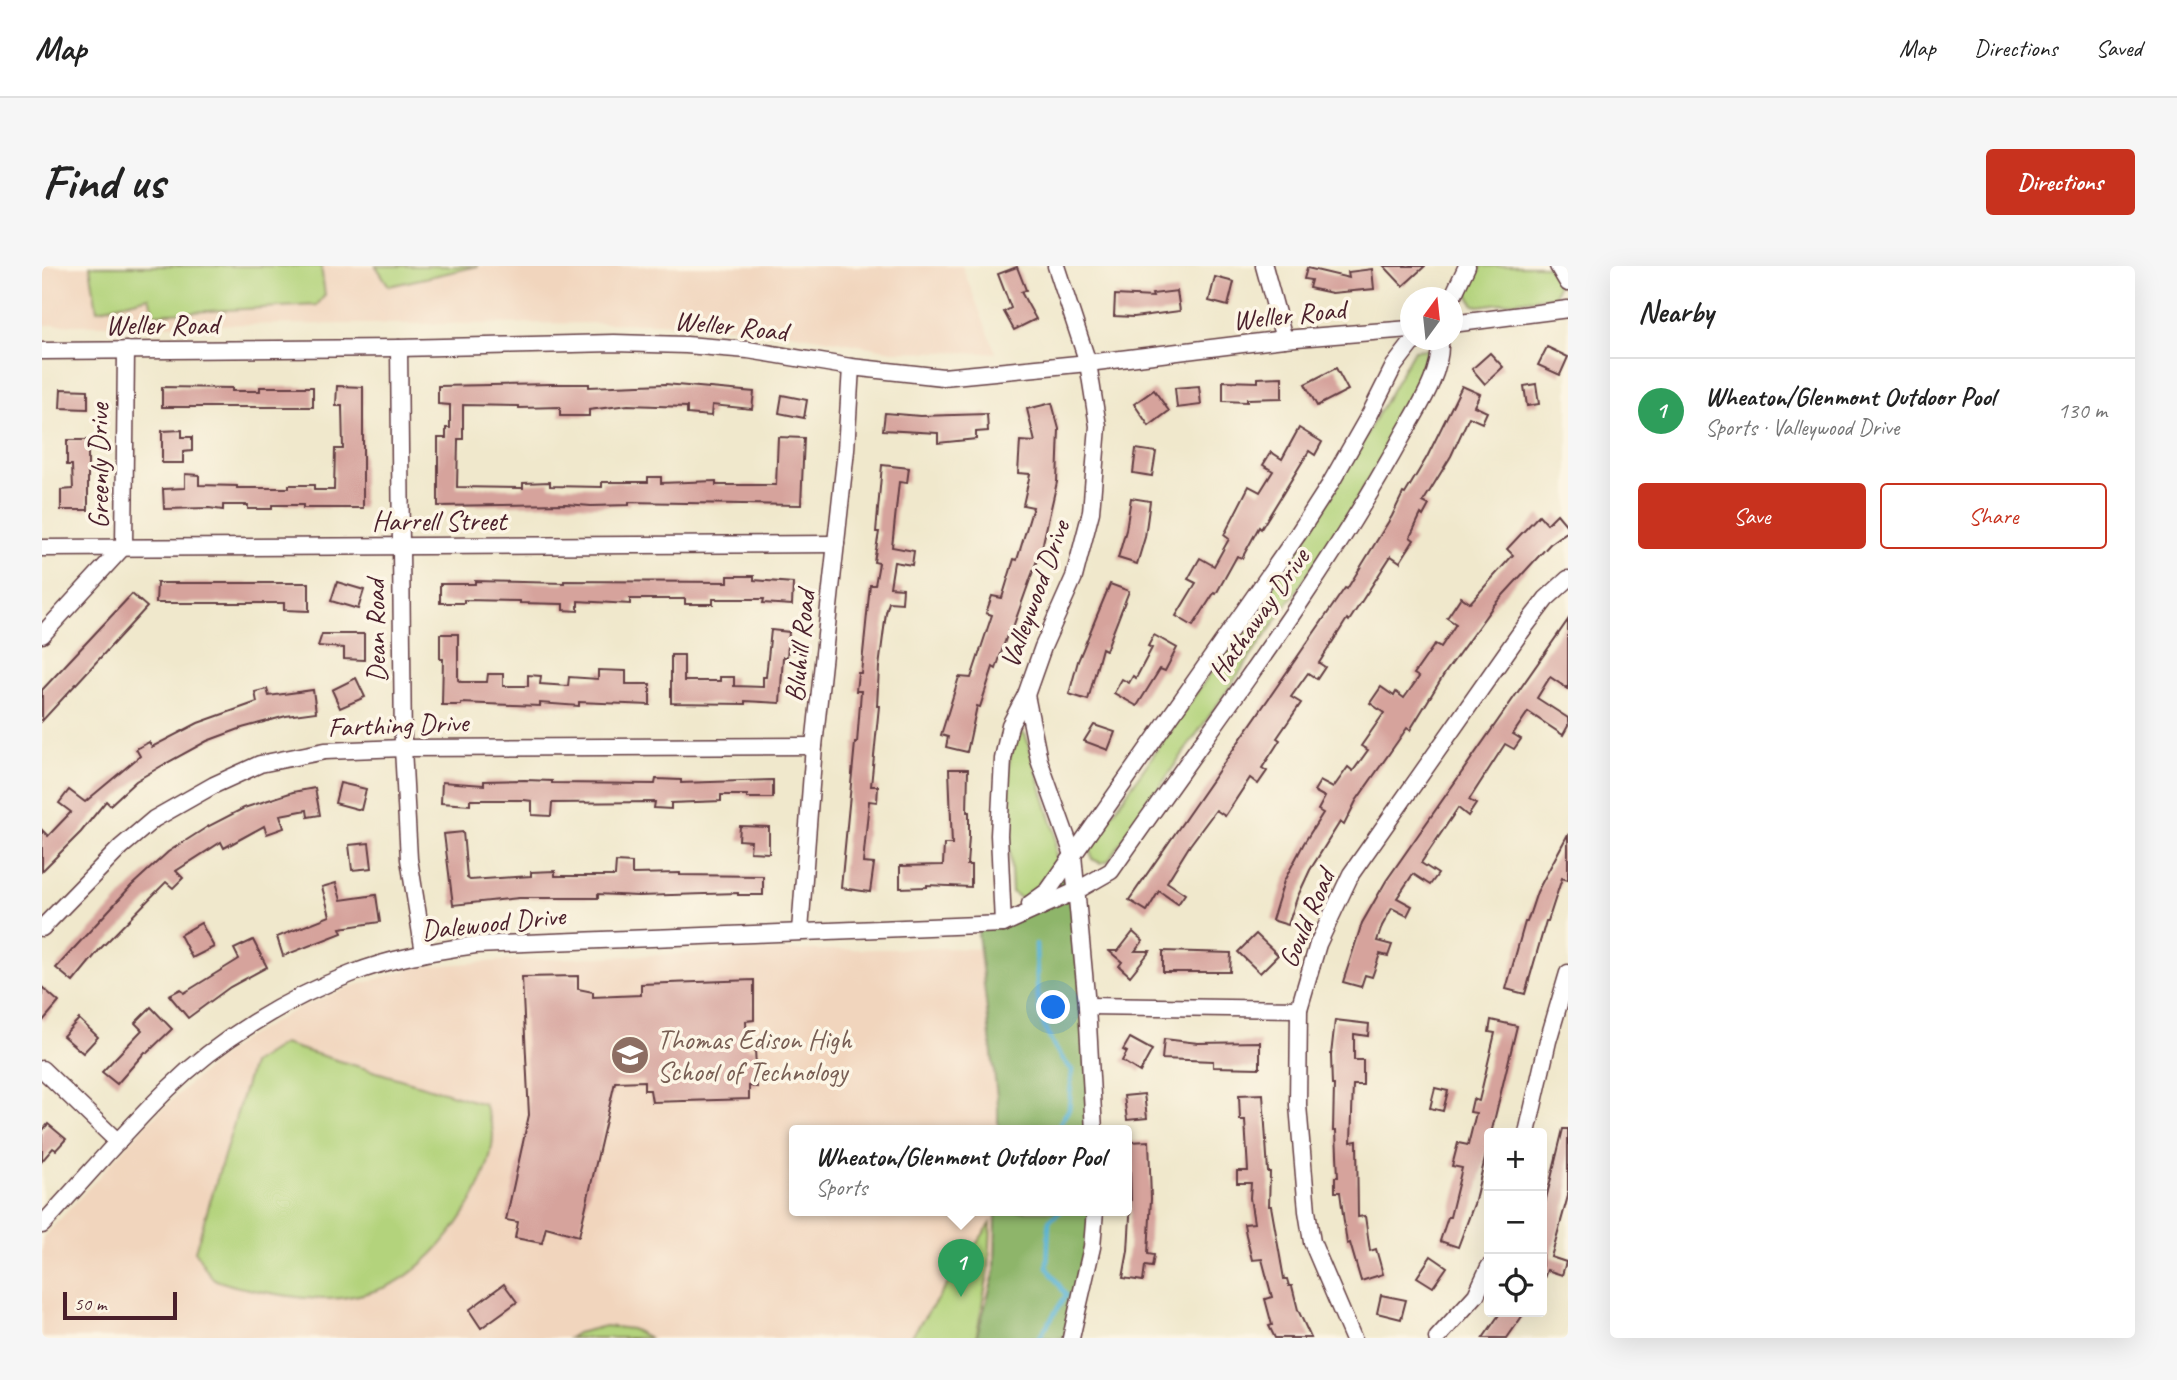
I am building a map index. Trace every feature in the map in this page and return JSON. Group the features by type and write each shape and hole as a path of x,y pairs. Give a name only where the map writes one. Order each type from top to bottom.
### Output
{"street":[{"name":"Valleywood Drive","path":"1003,924 999,835 1003,759 1010,725 1026,695 1043,647 1074,577 1091,512 1098,426 1088,363 1056,266"},
{"path":"1264,266 1284,339"},
{"path":"1458,287 1468,266"},
{"path":"1558,266 1568,283"},
{"path":"1463,323 1568,309"},
{"name":"Weller Road","path":"42,351 614,343 686,345 748,350 851,367 943,377 1088,363 1284,339 1400,330"},
{"name":"Dean Road","path":"399,348 403,748 409,859 424,953"},
{"name":"Greenly Drive","path":"42,635 124,546 126,350"},
{"name":"Hathaway Drive","path":"1073,855 1298,534 1329,486 1394,366 1406,350"},
{"name":"Hathaway Drive","path":"1076,891 1111,871 1320,573 1370,495 1413,416 1438,367 1439,350"},
{"name":"Bluhill Road","path":"800,931 814,746 836,544 851,367"},
{"name":"Harrell Street","path":"42,548 836,544"},
{"name":"Gould Road","path":"1353,1338 1312,1242 1298,1105 1299,1009 1318,944 1351,874 1518,636 1546,599 1568,579"},
{"name":"Valleywood Drive","path":"1026,695 1039,760 1073,855 1087,1006 1094,1125"},
{"name":"Farthing Drive","path":"42,928 121,847 154,819 214,785 260,764 325,751 403,748 814,746"},
{"path":"1003,924 1048,891 1073,855"},
{"name":"Dalewood Drive","path":"42,1226 172,1086 206,1056 271,1012 352,973 424,953 475,945 1003,924 1076,891"},
{"path":"1528,1128 1548,1041 1568,973"},
{"path":"1087,1006 1299,1009"},
{"path":"42,1069 118,1142"},
{"path":"1071,1338 1093,1247 1095,1216"},
{"path":"1437,1338 1476,1295 1484,1278"}],"shaded area":[{"path":"42,266 962,266 996,353 893,351 773,330 670,323 42,325"},
{"path":"992,949 1036,1125 789,1125 789,1216 1032,1216 1022,1338 42,1338 42,1239 147,1124 189,1084 242,1040 297,1009 348,988 417,967 498,961 757,951"}],"green space":[{"path":"90,266 321,266 325,295 317,305 154,314 149,297 97,310"},
{"path":"376,266 478,266 389,286"},
{"path":"1481,266 1548,266 1558,284 1554,296 1474,305 1467,292"},
{"path":"1414,350 1430,350 1433,353 1429,366 1387,448 1337,533 1108,861 1101,863 1092,859 1090,850 1095,839 1324,509"},
{"path":"1023,732 1055,833 1056,863 1038,885 1021,899 1012,892 1008,788 1011,749 1016,734"},
{"path":"1073,855 1094,1125 998,1125 977,925 1003,924 1048,891"},
{"path":"283,1044 484,1104 493,1134 483,1178 472,1201 458,1223 423,1263 386,1287 331,1299 262,1292 233,1286 213,1278 195,1251 252,1064"},
{"path":"996,1216 1094,1216 1071,1338 976,1338 995,1271"},
{"path":"991,1223 989,1268 976,1338 910,1338"},
{"path":"605,1326 631,1329 650,1338 569,1338 577,1333"}],"building":[{"path":"1384,266 1425,266 1403,286"},
{"path":"1017,267 1026,290 1021,292 1036,319 1014,330 1004,312 1011,308 998,274"},
{"path":"1307,268 1349,278 1348,272 1372,269 1374,289 1332,293 1309,288 1311,280 1304,279"},
{"path":"1215,277 1234,282 1228,306 1209,301"},
{"path":"1177,291 1180,311 1134,317 1114,316 1115,295 1153,297 1152,294"},
{"path":"1547,347 1568,357 1560,375 1538,365"},
{"path":"1490,353 1503,367 1485,384 1472,369"},
{"path":"1336,368 1348,390 1317,406 1305,384"},
{"path":"1282,377 1282,398 1247,399 1247,402 1223,401 1223,381 1258,382 1258,378"},
{"path":"589,384 589,387 665,384 754,392 752,409 712,405 711,416 687,414 687,407 628,405 589,410 589,416 560,416 560,407 463,405 463,439 458,439 457,487 523,488 523,483 550,482 550,486 602,487 602,482 648,482 648,477 661,477 661,483 716,481 716,485 776,485 778,437 804,438 801,505 629,502 629,505 591,506 438,506 438,438 446,438 446,428 450,428 450,405 438,404 438,386"},
{"path":"1536,384 1539,404 1527,406 1524,386"},
{"path":"337,386 363,387 363,508 272,505 272,509 248,509 248,505 223,505 223,510 164,509 163,489 185,488 185,474 199,475 199,485 289,488 289,485 314,485 314,490 334,490 335,449 343,449 342,406 336,406"},
{"path":"1199,386 1201,405 1177,408 1175,388"},
{"path":"1462,386 1480,394 1474,406 1487,412 1482,423 1469,417 1451,456 1423,502 1429,505 1423,516 1421,514 1410,537 1414,540 1400,562 1391,556 1349,621 1347,619 1319,663 1325,667 1317,679 1308,673 1291,697 1301,703 1277,738 1280,740 1262,768 1267,771 1258,784 1250,778 1225,816 1216,810 1190,845 1167,882 1185,894 1178,904 1159,891 1147,911 1129,900 1345,588 1347,589 1427,457"},
{"path":"162,387 260,391 260,387 313,387 313,407 162,407"},
{"path":"61,389 88,390 88,409 60,408"},
{"path":"1154,390 1169,411 1149,426 1134,404"},
{"path":"782,395 807,400 804,418 779,413"},
{"path":"1052,403 1059,429 1057,482 1043,543 1012,630 1009,629 996,669 993,667 980,707 977,706 967,752 946,747 948,737 941,735 959,677 971,678 992,615 986,613 992,596 1002,598 1033,507 1023,505 1030,474 1018,473 1020,441 1035,442 1027,409"},
{"path":"885,413 920,416 987,414 988,431 976,432 976,439 938,443 938,433 883,430"},
{"path":"1299,428 1322,442 1315,455 1309,451 1242,558 1237,556 1216,594 1214,593 1193,626 1176,616 1196,583 1188,579 1200,558 1214,566 1229,539 1224,535 1249,486 1260,492 1273,471 1263,465 1271,452 1282,459"},
{"path":"182,430 182,437 192,437 192,451 183,452 183,463 162,463 162,431"},
{"path":"67,440 88,440 88,510 61,510 61,490 73,489 72,465 67,465"},
{"path":"1136,449 1156,452 1152,476 1133,473"},
{"path":"882,465 909,468 907,483 899,482 892,547 914,551 912,565 894,562 890,587 903,588 902,603 889,602 879,667 879,706 871,786 878,786 877,802 869,801 863,863 874,864 870,892 841,888 857,743 861,691 856,691 858,673 861,673 870,585 875,585 879,563 874,562 879,532 876,532"},
{"path":"1131,498 1150,501 1145,537 1137,564 1118,558"},
{"path":"1557,514 1568,527 1568,531 1550,544 1494,605 1445,673 1410,730 1407,728 1356,801 1344,825 1340,822 1310,870 1288,925 1272,920 1284,881 1323,813 1318,810 1325,797 1314,791 1320,781 1333,788 1348,767 1353,771 1368,750 1361,746 1384,713 1370,703 1381,687 1394,696 1396,692 1404,698 1419,677 1414,674 1435,644 1441,647 1456,624 1447,618 1461,597 1470,603 1513,555 1507,549 1539,515 1547,524"},
{"path":"728,576 754,576 754,580 793,583 792,605 763,603 764,599 713,599 713,604 685,604 685,599 630,599 630,604 578,601 578,611 563,610 563,604 520,601 464,600 464,603 440,603 440,584 475,584 475,581 728,582"},
{"path":"337,582 364,590 358,609 331,601"},
{"path":"157,583 309,583 309,611 284,610 284,603 156,603"},
{"path":"1110,584 1129,591 1106,650 1102,648 1088,700 1069,694 1078,661"},
{"path":"132,594 147,607 42,721 42,690"},
{"path":"1568,620 1568,689 1550,677 1537,698 1568,718 1568,726 1563,735 1528,712 1513,734 1521,739 1514,749 1505,744 1469,800 1476,804 1468,816 1458,808 1421,863 1438,874 1430,885 1413,874 1397,898 1412,906 1407,916 1392,908 1382,926 1377,941 1392,945 1388,956 1380,954 1372,977 1365,975 1361,987 1343,982 1362,923 1386,881"},
{"path":"771,630 789,632 787,657 783,657 780,703 671,703 671,655 684,655 684,681 720,681 720,677 734,677 734,686 763,687"},
{"path":"322,634 364,634 364,660 344,659 344,648 318,646"},
{"path":"440,634 458,634 458,680 461,682 487,682 488,674 503,674 503,686 528,686 528,675 541,676 540,684 568,686 569,677 598,679 598,670 626,671 626,684 650,684 650,705 579,702 579,706 540,703 540,706 461,703 442,705 443,659 440,659"},
{"path":"1154,635 1177,648 1165,671 1160,669 1137,706 1114,693 1122,679 1129,683 1133,676 1136,678 1152,648 1148,646"},
{"path":"356,678 365,697 340,708 332,690"},
{"path":"267,689 269,696 313,690 316,712 286,716 242,728 207,741 163,765 136,781 110,805 106,801 81,832 42,871 42,830 48,836 71,812 59,803 69,790 85,802 140,756 136,749 149,742 152,747 198,723 257,702 255,692"},
{"path":"1094,725 1115,732 1108,750 1084,741"},
{"path":"949,769 968,769 967,865 971,865 971,887 927,885 900,888 900,866 943,865 944,844 952,844"},
{"path":"656,779 681,780 681,783 773,780 773,798 721,795 721,801 671,803 671,809 654,808 655,802 552,803 551,816 532,815 532,801 524,800 470,800 470,805 441,803 442,782 484,785 484,781 525,780 552,783 655,784"},
{"path":"340,783 366,789 361,810 335,803"},
{"path":"315,788 320,815 308,817 307,810 280,815 284,828 267,834 264,826 224,848 221,842 176,871 183,878 173,888 166,882 100,949 73,982 56,968 131,886 168,852 244,808 293,792"},
{"path":"740,826 769,827 769,853 750,852 751,841 739,840"},
{"path":"463,832 467,878 470,880 531,876 531,872 555,871 555,876 615,876 616,862 632,863 632,874 763,876 763,895 598,894 598,898 519,898 453,905 444,834"},
{"path":"1568,834 1568,880 1562,878 1546,921 1525,994 1506,989 1525,922 1537,892"},
{"path":"369,843 372,868 352,870 349,845"},
{"path":"336,883 341,900 376,895 380,922 340,928 342,933 283,956 277,937 330,916 322,887"},
{"path":"201,923 214,947 192,958 180,935"},
{"path":"1133,932 1143,941 1135,951 1150,951 1130,976 1119,966 1122,962 1109,951 1118,951"},
{"path":"1256,934 1278,955 1260,973 1238,952"},
{"path":"253,940 267,967 230,987 188,1018 169,995 181,989 184,993 239,959 234,949"},
{"path":"1163,951 1231,953 1230,972 1163,972"},
{"name":"Thomas Edison High School of Technology","path":"578,976 578,989 593,992 593,997 641,995 641,984 754,980 754,1020 746,1021 747,1048 755,1049 757,1087 749,1086 749,1099 652,1102 650,1090 644,1090 644,1081 615,1082 579,1236 546,1227 542,1243 515,1238 518,1222 506,1220 529,1115 522,977"},
{"path":"42,987 59,1002 42,1022"},
{"path":"151,1007 172,1029 145,1052 117,1084 102,1072 142,1030 135,1023"},
{"path":"79,1019 98,1037 83,1053 63,1036"},
{"path":"1335,1020 1369,1024 1368,1036 1354,1034 1354,1060 1363,1060 1363,1085 1353,1085 1351,1142 1357,1141 1358,1217 1365,1216 1370,1251 1376,1249 1383,1274 1361,1281 1350,1243 1347,1244 1340,1192 1335,1192 1335,1177 1338,1177 1336,1131 1333,1131 1334,1085 1331,1055"},
{"path":"1491,1020 1517,1026 1492,1128 1484,1128 1484,1163 1474,1204 1458,1247 1440,1241 1450,1217 1462,1168 1452,1166 1458,1143 1468,1145 1476,1113 1470,1112 1473,1099 1479,1101 1495,1033 1489,1032"},
{"path":"1130,1038 1152,1050 1140,1072 1122,1061 1127,1052 1123,1050"},
{"path":"1164,1039 1198,1043 1260,1042 1260,1068 1213,1067 1213,1061 1162,1059"},
{"path":"1435,1088 1448,1091 1443,1111 1430,1108"},
{"path":"1144,1094 1147,1118 1127,1120 1124,1096"},
{"path":"1263,1094 1270,1172 1269,1206 1284,1279 1292,1286 1298,1310 1311,1338 1275,1338 1269,1326 1272,1325 1265,1299 1272,1297 1262,1259 1252,1260 1246,1235 1244,1224 1254,1223 1250,1198 1251,1183 1237,1183 1237,1171 1248,1171 1245,1120 1240,1120 1239,1095"},
{"path":"48,1124 66,1139 56,1150 53,1148 42,1161 42,1131"},
{"path":"1563,1129 1568,1129 1568,1196 1551,1257 1566,1262 1562,1275 1547,1270 1547,1195"},
{"path":"1149,1141 1151,1199 1148,1254 1154,1255 1152,1267 1145,1266 1143,1281 1123,1278 1132,1216 1132,1142"},
{"path":"1431,1256 1447,1267 1433,1287 1417,1277"},
{"path":"504,1284 517,1302 481,1328 469,1310"},
{"path":"1381,1295 1406,1300 1401,1319 1377,1313"},
{"path":"1498,1317 1522,1317 1507,1338 1483,1338"}],"waterway":[{"path":"1036,944 1040,1012 1050,1040 1072,1070 1069,1109 1061,1125"},
{"path":"1039,1338 1066,1295 1047,1267 1049,1221 1055,1216"}],"place":[{"name":"Thomas Edison High School of Technology","path":"630,1055"},
{"name":"Wheaton/Glenmont Outdoor Pool","path":"961,1297"}]}
